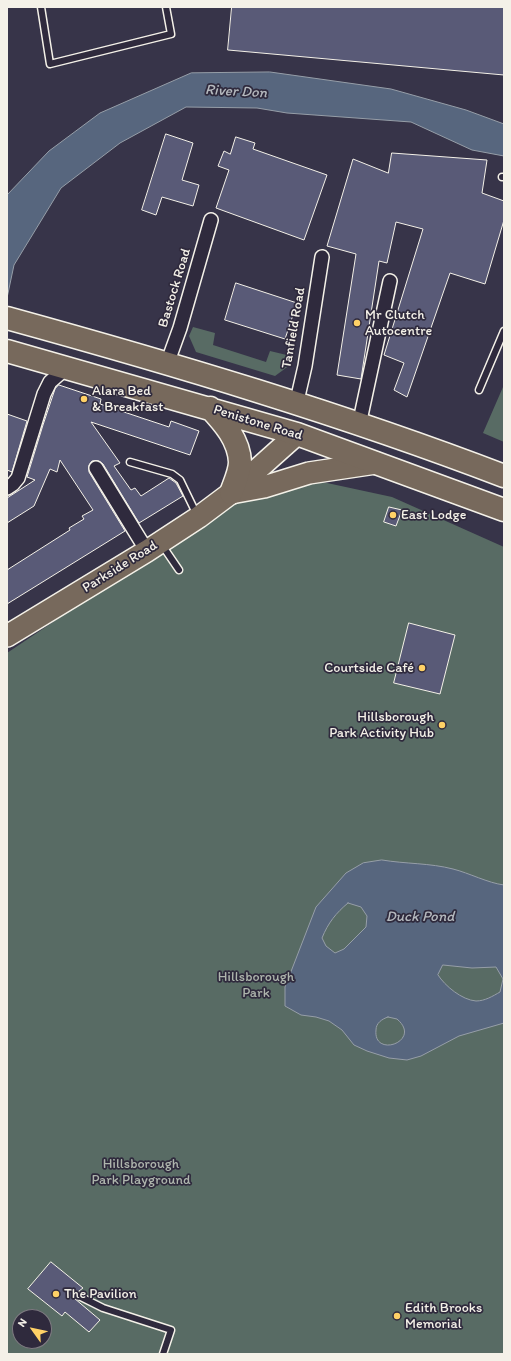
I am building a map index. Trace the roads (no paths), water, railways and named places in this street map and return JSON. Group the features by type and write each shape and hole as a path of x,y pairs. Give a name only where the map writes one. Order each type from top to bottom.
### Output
{"highway":[{"name":"Penistone Road","path":"8,318 167,364 332,416 504,476"},
{"name":"Penistone Road","path":"7,351 297,434 504,510"},
{"path":"149,392 167,364"},
{"path":"210,408 224,424 238,450 240,464 231,493"},
{"path":"297,434 314,422 332,416"}],"main road":[{"name":"Parkside Road","path":"7,636 199,517 231,493 297,434"},
{"name":"Parkside Road","path":"231,493 264,487 309,473 376,463"}],"street":[{"name":"Bastock Road","path":"167,364 180,328 212,220"},
{"name":"Tanfield Road","path":"296,405 305,366 322,257"},
{"path":"359,425 390,281"},
{"path":"7,488 14,484 18,478 44,394 50,382 66,368"},
{"path":"96,468 154,546"}],"lane":[{"path":"41,7 50,64 171,34 166,7"},
{"path":"479,390 504,331"},
{"path":"130,462 172,474 180,480 199,517"},
{"path":"154,546 179,570"},
{"path":"79,1296 103,1308 171,1330 163,1354"}],"water":[{"name":"River Don","path":"270,72 391,89 466,110 504,124 504,156 472,150 411,122 287,113 257,108 186,107 120,143 61,188 14,265 7,298 7,195 49,151 100,113 191,73"},
{"name":"Duck Pond","path":"382,860 436,866 453,869 504,885 504,1023 459,1036 421,1056 407,1060 389,1058 367,1051 354,1045 342,1030 329,1021 301,1015 285,1006 285,987 316,907 346,873 363,863","holes":["348,903 361,907 367,916 366,927 344,949 335,953 326,946 322,938 333,919","443,965 472,968 496,967 503,979 500,992 492,997 476,1001 465,998 454,992 438,975","386,1018 397,1019 403,1027 404,1034 401,1040 395,1044 382,1044 377,1039 377,1025"]}],"place":[{"name":"Mr Clutch Autocentre","path":"357,323"},
{"name":"Alara Bed & Breakfast","path":"84,399"},
{"name":"East Lodge","path":"393,515"},
{"name":"Courtside Café","path":"422,668"},
{"name":"Hillsborough Park Activity Hub","path":"442,725"},
{"name":"The Pavilion","path":"56,1294"},
{"name":"Edith Brooks Memorial","path":"397,1316"}],"park label":[{"name":"Hillsborough Park","path":"256,986"},
{"name":"Hillsborough Park Playground","path":"141,1172"}]}
